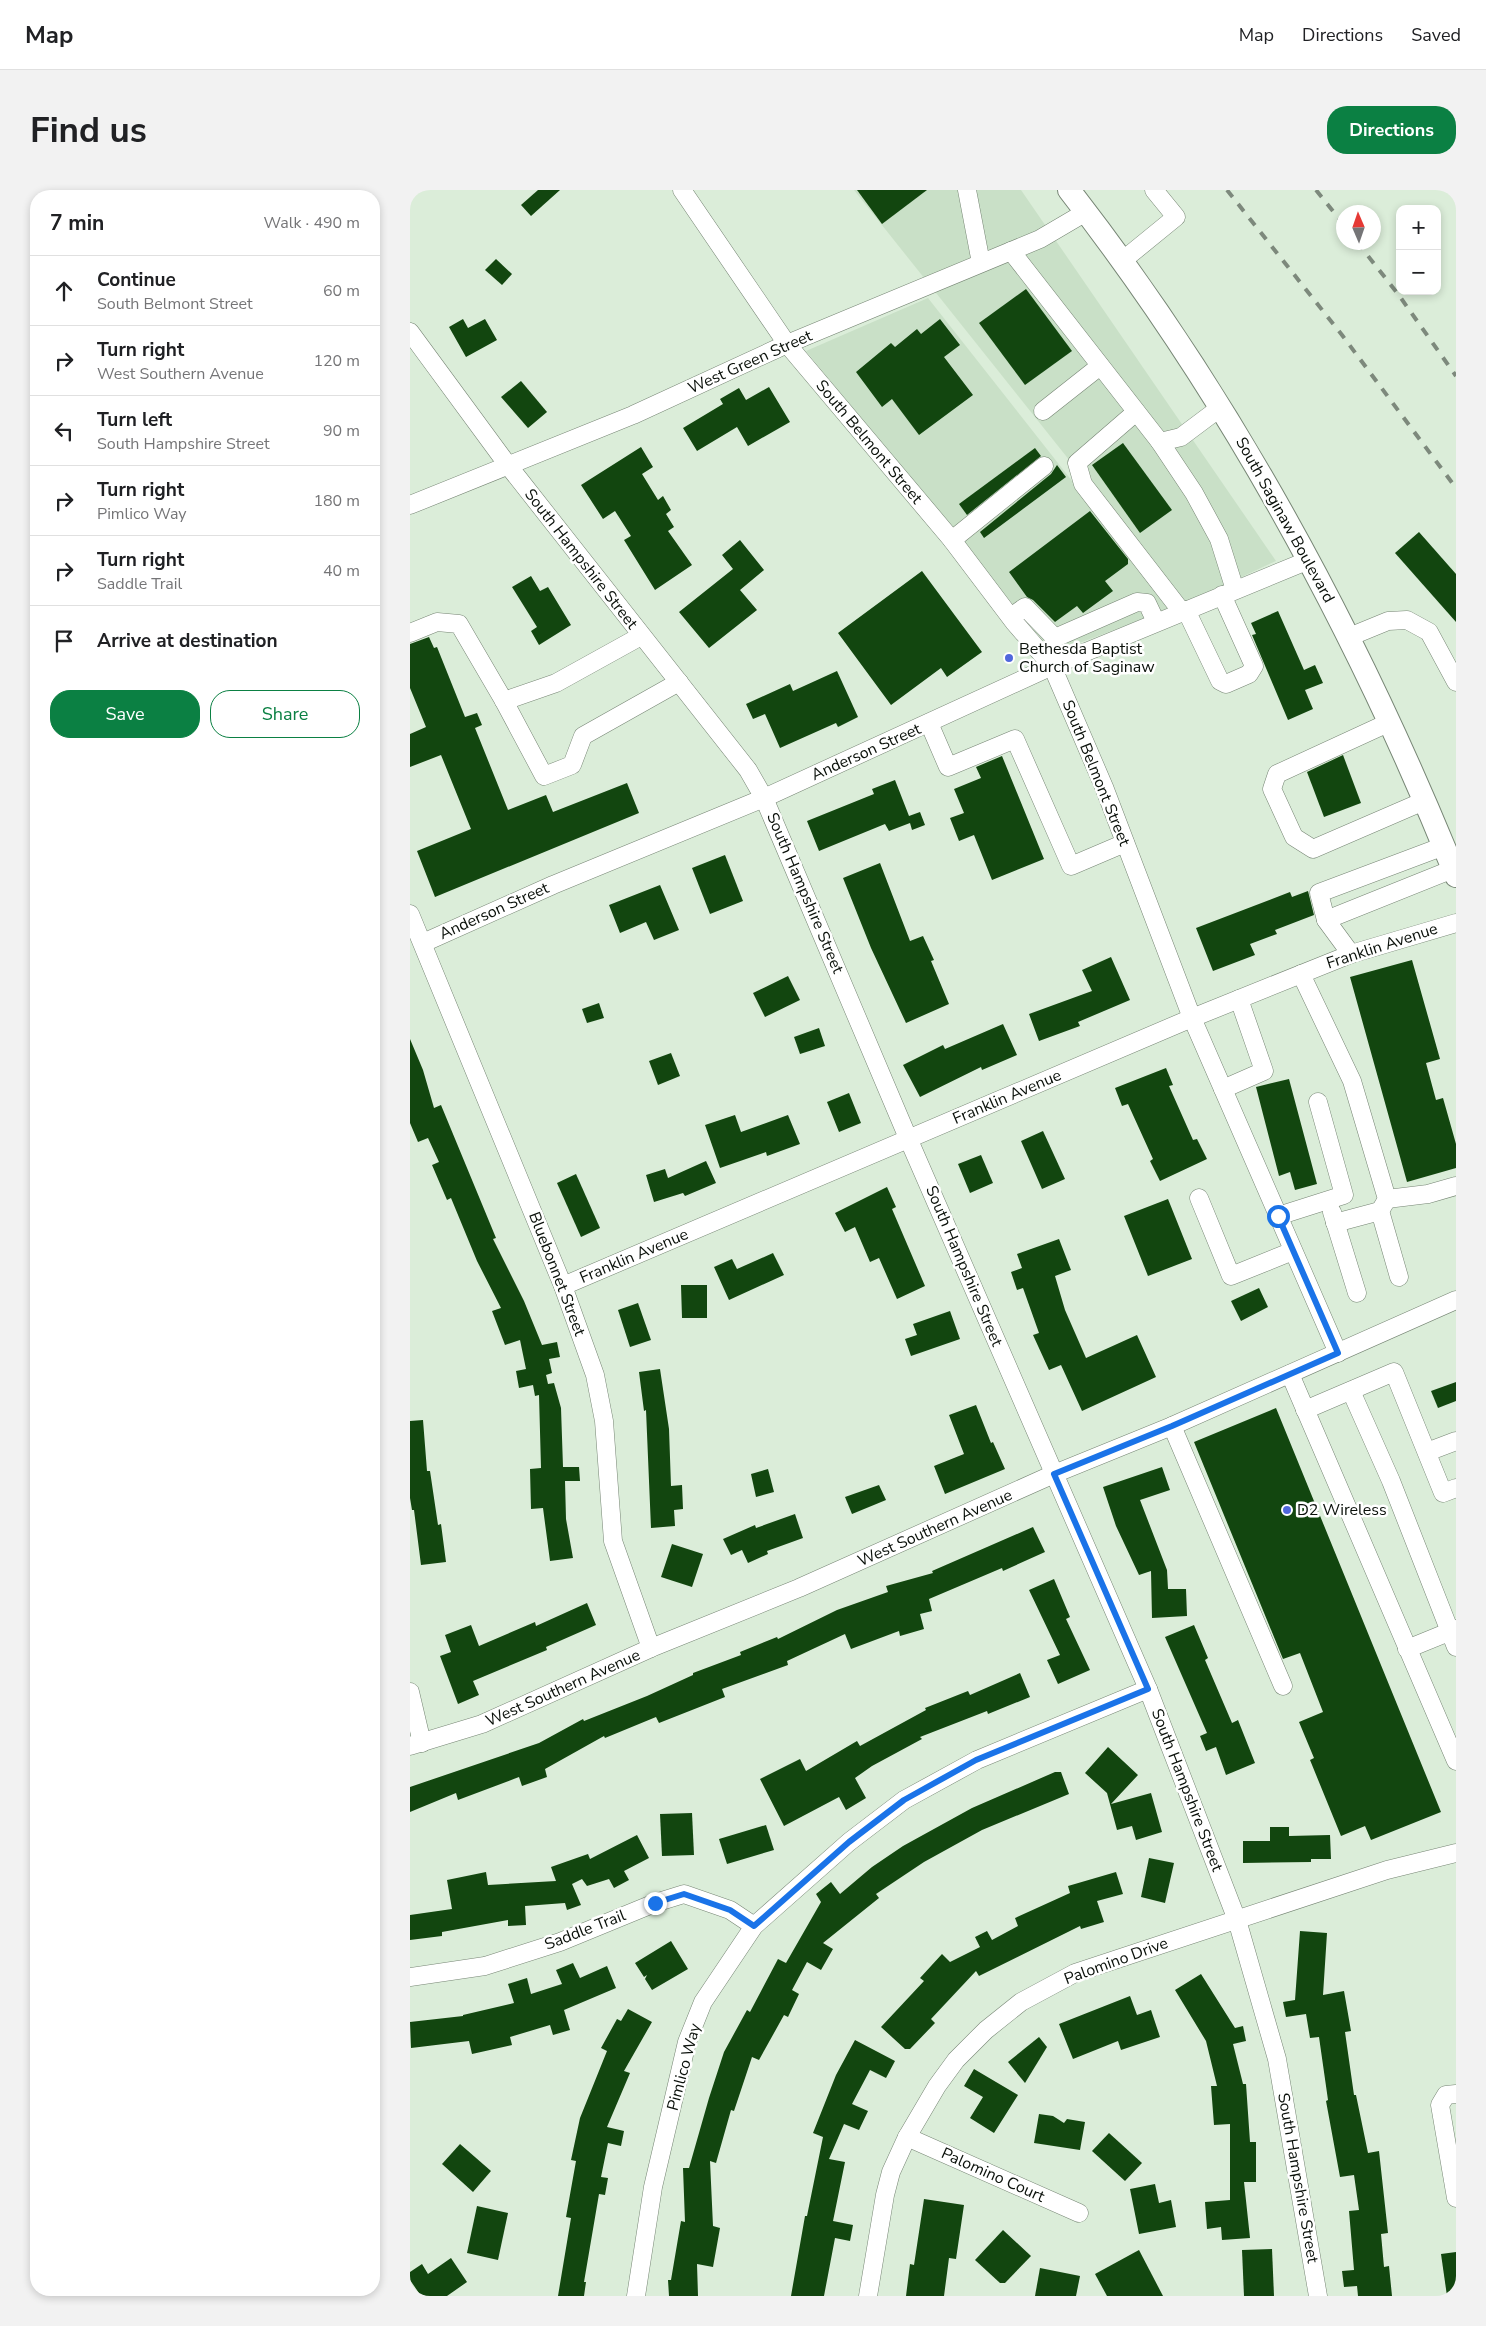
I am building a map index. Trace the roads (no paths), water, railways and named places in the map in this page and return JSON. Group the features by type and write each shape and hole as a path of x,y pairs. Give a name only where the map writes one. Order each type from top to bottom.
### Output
{"main road":[{"name":"South Saginaw Boulevard","path":"1069,190 1122,261 1221,407 1309,560 1390,722 1454,872"}],"street":[{"name":"South Belmont Street","path":"684,190 787,344 952,540 1011,617 1052,666 1125,843 1192,1018 1338,1353"},
{"path":"967,190 981,263"},
{"path":"1122,261 1176,217 1154,190"},
{"name":"West Green Street","path":"410,505 641,411 787,344 1011,252 1051,234 1086,212"},
{"path":"1011,252 1160,442 1194,493 1219,539 1228,593 1254,666 1249,674 1226,684 1220,682 1184,611 1083,484 1077,463 1136,412"},
{"name":"South Hampshire Street","path":"410,332 507,464 748,770 764,798 908,1138 1148,1689 1237,1920 1278,2058 1318,2296"},
{"path":"1042,411 1100,366"},
{"path":"1160,442 1181,436 1221,407"},
{"path":"952,540 1044,466"},
{"name":"Anderson Street","path":"423,943 553,885 764,798 1052,666 1309,560"},
{"path":"1011,617 1025,608 1055,638 1137,602 1147,603 1156,622"},
{"path":"1349,637 1388,621 1407,620 1429,632 1456,682"},
{"path":"410,633 438,622 459,624 504,701 544,776 572,765 583,736 679,682"},
{"path":"504,701 556,684 641,636"},
{"path":"1390,722 1277,774 1272,789 1294,837 1313,849 1424,801"},
{"path":"929,723 948,767 1015,739 1071,866 1125,843"},
{"path":"1351,954 1326,920 1319,894 1444,846"},
{"path":"1326,920 1454,872"},
{"name":"Bluebonnet Street","path":"410,914 563,1286 595,1375 602,1412 613,1541 651,1648"},
{"name":"Franklin Avenue","path":"563,1286 1192,1018 1351,954 1456,923"},
{"path":"1301,974 1352,1081 1399,1278"},
{"path":"1223,1089 1264,1072 1238,1000"},
{"path":"1278,1216 1329,1202 1344,1195 1318,1102"},
{"path":"1335,1223 1383,1205 1456,1186"},
{"path":"1199,1198 1231,1276 1293,1251"},
{"path":"1329,1202 1357,1293"},
{"name":"West Southern Avenue","path":"416,1744 482,1724 651,1648 799,1588 1054,1474 1172,1426 1456,1300"},
{"path":"1305,1410 1394,1372 1443,1493 1456,1488"},
{"path":"1290,1374 1456,1761"},
{"path":"1351,1390 1391,1481 1454,1636 1407,1649"},
{"path":"1172,1426 1283,1686"},
{"path":"1427,1452 1456,1441"},
{"name":"Pimlico Way","path":"636,2296 653,2187 687,2042 703,2002 754,1926 849,1842 904,1800 976,1760 1148,1689"},
{"path":"410,1692 416,1744"},
{"name":"Palomino Drive","path":"868,2296 885,2195 891,2172 907,2137 937,2086 956,2060 986,2030 1021,2002 1074,1973 1387,1870 1456,1853"},
{"name":"Saddle Trail","path":"410,1977 485,1966 560,1942 655,1903 684,1894 730,1910 754,1926"},
{"path":"1456,2094 1446,2095 1440,2105 1456,2198"},
{"name":"Palomino Court","path":"907,2137 1079,2213"}],"railway":[{"path":"1227,190 1342,335 1456,488"},
{"path":"1316,190 1336,215"},
{"path":"1363,250 1398,294 1456,376"}],"place":[{"name":"Bethesda Baptist Church of Saginaw","path":"1009,658"},
{"name":"D2 Wireless","path":"1287,1510"}]}
